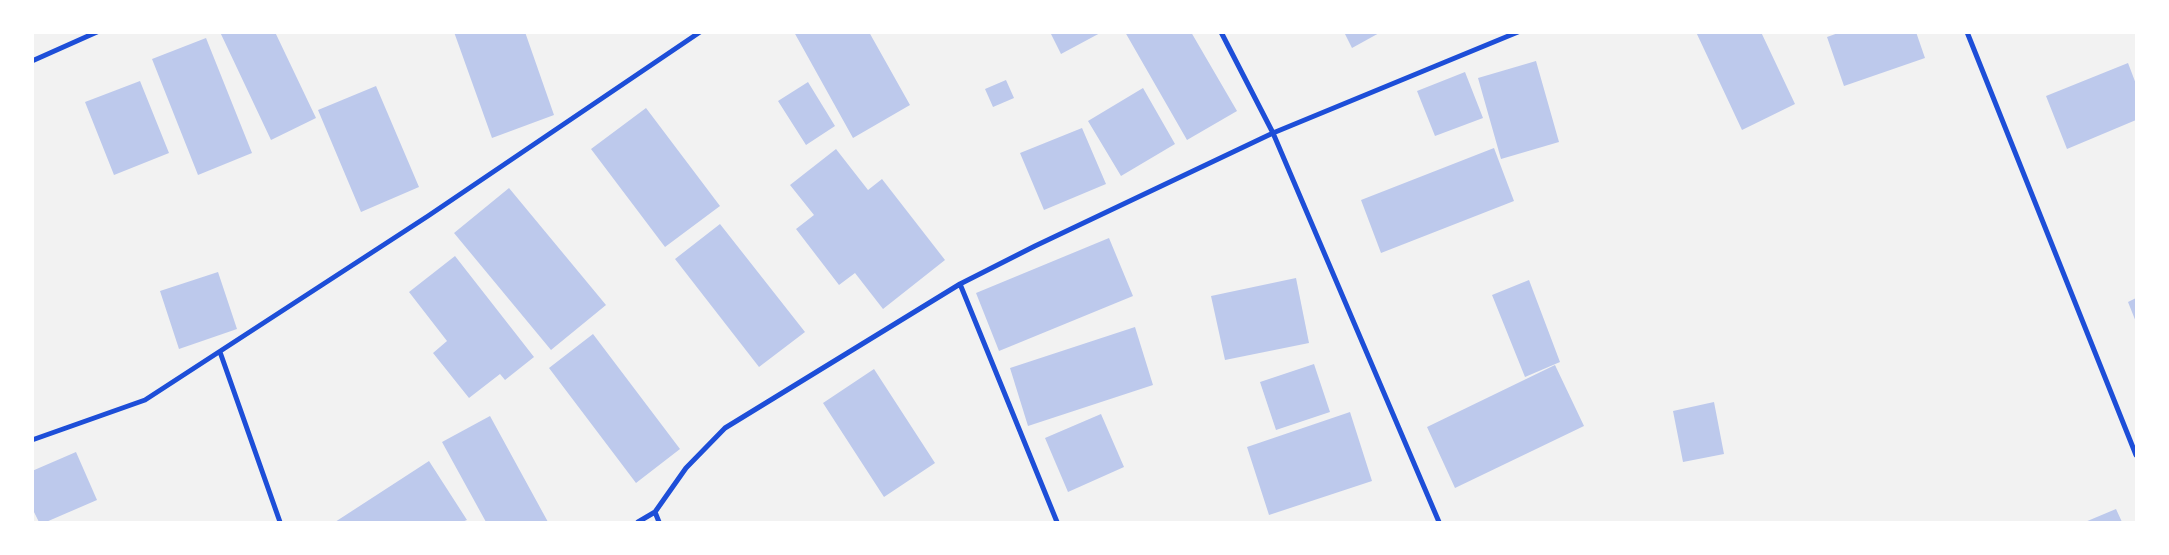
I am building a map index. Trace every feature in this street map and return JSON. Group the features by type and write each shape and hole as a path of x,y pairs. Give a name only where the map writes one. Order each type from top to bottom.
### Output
{"street":[{"path":"32,61 97,32"},
{"path":"32,440 145,400 428,216 700,32"},
{"path":"1221,32 1274,133 1438,522"},
{"path":"638,522 655,512 686,468 725,428 960,284 1035,246 1274,133 1518,32"},
{"path":"1967,32 2136,455"},
{"path":"960,284 1057,522"},
{"path":"220,352 280,522"},
{"path":"655,512 659,522"}],"building":[{"path":"220,32 275,32 316,118 271,140"},
{"path":"454,32 525,32 554,115 492,138"},
{"path":"794,32 869,32 910,105 853,138"},
{"path":"1050,32 1102,32 1061,54"},
{"path":"1125,32 1191,32 1237,111 1187,140"},
{"path":"1344,32 1381,32 1352,48"},
{"path":"1696,32 1761,32 1795,104 1742,130"},
{"path":"1841,32 1916,32 1925,58 1844,86 1827,37"},
{"path":"206,38 252,153 198,175 152,59"},
{"path":"1536,61 1559,142 1501,159 1478,78"},
{"path":"2128,63 2136,84 2136,120 2067,149 2046,96"},
{"path":"1465,72 1483,118 1435,136 1417,91"},
{"path":"1006,80 1014,98 993,107 985,89"},
{"path":"140,81 169,153 114,175 85,102"},
{"path":"808,82 835,126 806,145 778,101"},
{"path":"376,86 419,187 361,212 318,110"},
{"path":"1143,88 1175,144 1121,176 1088,121"},
{"path":"646,108 720,206 665,247 591,149"},
{"path":"1082,128 1106,184 1044,210 1020,153"},
{"path":"1494,148 1514,201 1381,253 1361,200"},
{"path":"836,149 868,190 882,179 945,260 883,309 855,273 839,285 796,229 814,215 790,185"},
{"path":"509,188 606,305 551,350 454,233"},
{"path":"720,224 805,332 759,367 675,259"},
{"path":"1109,238 1133,296 999,351 976,293"},
{"path":"455,256 534,357 505,380 500,374 469,398 433,353 447,341 409,292"},
{"path":"218,272 237,329 179,349 160,291"},
{"path":"1296,278 1309,343 1225,360 1211,296"},
{"path":"1529,280 1560,362 1525,377 1492,295"},
{"path":"2136,298 2136,322 2128,302"},
{"path":"1135,327 1153,385 1028,426 1010,368"},
{"path":"593,334 680,449 636,483 549,368"},
{"path":"1314,364 1330,412 1276,430 1260,382"},
{"path":"1555,365 1584,426 1455,488 1427,427"},
{"path":"874,369 935,463 884,497 823,403"},
{"path":"1714,402 1724,454 1683,462 1673,411"},
{"path":"1350,412 1372,481 1269,515 1247,447"},
{"path":"1101,414 1124,467 1068,492 1045,438"},
{"path":"490,416 548,522 486,522 442,442"},
{"path":"76,452 97,500 46,522 39,522 32,508 32,471"},
{"path":"429,461 467,520 462,522 335,522"},
{"path":"2116,509 2122,522 2085,522"}]}
